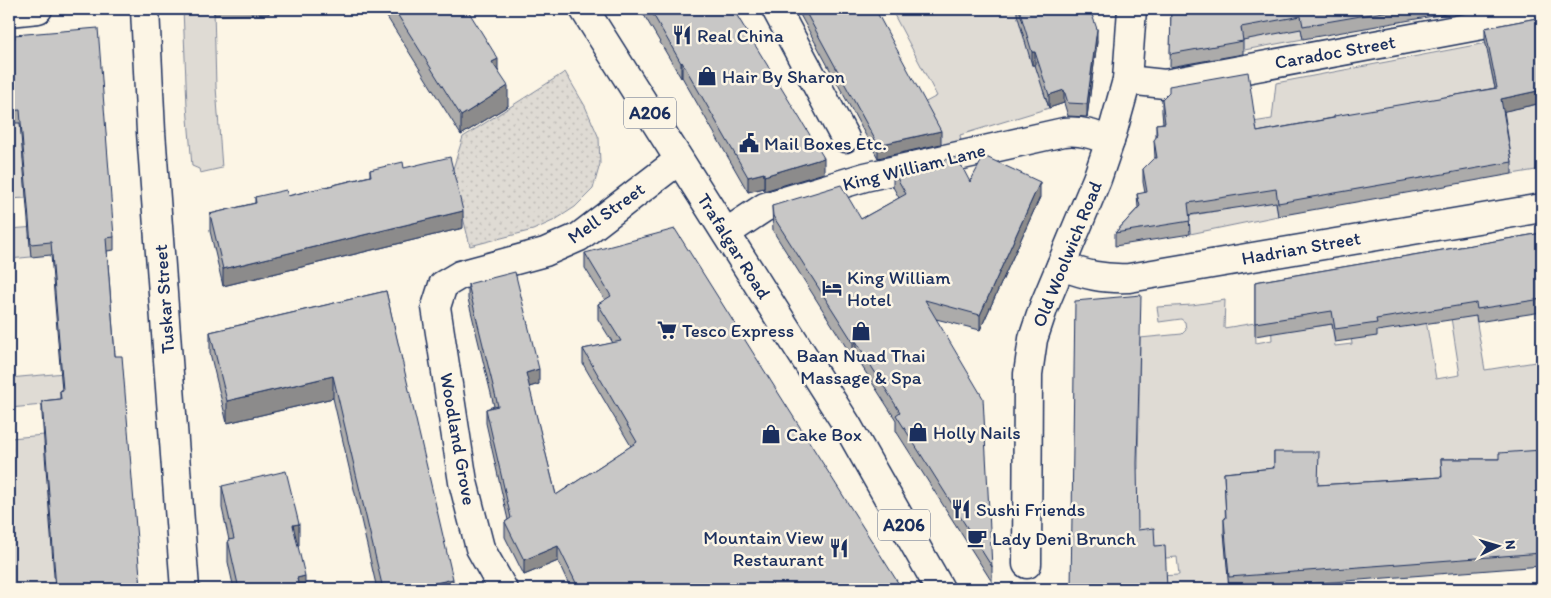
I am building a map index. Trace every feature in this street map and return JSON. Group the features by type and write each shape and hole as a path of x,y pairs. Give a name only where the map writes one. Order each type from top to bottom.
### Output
{"street":[{"path":"9,12 38,9"},
{"name":"Tuskar Street","path":"145,9 151,132 186,582 185,589"},
{"name":"Trafalgar Road","path":"584,9 851,432 940,589"},
{"path":"776,9 845,138"},
{"name":"Old Woolwich Road","path":"1027,564 1028,374 1033,339 1044,306 1097,179 1110,141 1127,80 1132,9"},
{"name":"Caradoc Street","path":"1127,80 1165,84 1542,14"},
{"name":"King William Lane","path":"726,234 765,207 865,178 1064,132 1087,133 1110,141"},
{"name":"Mell Street","path":"444,284 460,275 545,252 579,236 679,160"},
{"name":"Hadrian Street","path":"1061,266 1100,278 1128,278 1542,208"},
{"name":"Woodland Grove","path":"444,284 436,307 463,482 480,548 503,589"}],"shaded area":[{"path":"183,9 214,9 216,87 222,168 200,173 199,169 192,166 187,106"},
{"path":"891,9 1033,9 1032,65 1061,57 1043,90 1049,108 960,135 961,141 942,146 931,124 907,112 937,96"},
{"path":"1298,9 1303,39 1223,54 1221,44"},
{"path":"1486,43 1494,85 1542,77 1542,169 1512,174 1504,124 1268,154 1278,216 1190,234 1188,216 1222,210 1253,122 1272,119 1276,83"},
{"path":"565,72 585,106 599,138 600,164 593,189 575,207 555,220 533,230 470,246 452,172 463,137"},
{"path":"9,79 20,118 23,159 59,156 25,177 26,198 9,199"},
{"path":"65,225 65,233 29,236 31,257 9,259 9,229"},
{"path":"1225,300 1224,328 1255,323 1256,343 1272,340 1271,320 1319,326 1332,324 1335,346 1352,344 1349,321 1424,309 1436,379 1460,375 1449,305 1473,301 1485,370 1542,361 1542,481 1442,472 1442,491 1322,499 1274,465 1275,499 1225,509 1226,531 1224,532 1229,589 1157,589 1157,576 1179,575 1177,557 1155,559 1118,529 1119,471 1138,469 1140,338 1182,334 1186,330 1185,322 1181,319 1159,322 1157,307 1192,305"},
{"path":"76,372 78,402 9,408 9,378"},
{"path":"44,435 82,589 9,589 9,452 12,451 11,438"}],"building":[{"path":"394,9 467,9 498,59 492,62 508,86 461,116"},
{"path":"650,9 733,9 824,158 764,176 764,173 748,177"},
{"path":"804,9 875,9 941,131 878,145"},
{"path":"1019,9 1090,9 1097,29 1087,104 1068,103 1064,90 1049,95 1035,52 1032,52"},
{"path":"1171,9 1401,9 1303,26 1301,16 1241,27 1243,41 1170,54"},
{"path":"1542,17 1542,90 1501,99 1512,162 1278,203 1276,189 1188,203 1190,221 1115,233 1140,206 1137,194 1147,192 1143,169 1154,158 1157,158 1154,140 1157,136 1156,124 1165,123 1162,99 1169,92 1169,86 1248,72 1257,132 1334,118 1334,116 1497,88 1485,28"},
{"path":"98,28 114,237 106,238 115,356 122,356 141,589 56,589 42,401 61,399 60,391 63,390 51,242 31,244 20,110 9,111 9,38 15,38 14,35"},
{"path":"984,156 1040,182 980,315 925,300 983,398 992,567 896,415 900,412 856,341 853,342 773,216 772,206 841,185 861,219 906,194 893,171 957,157 970,182"},
{"path":"450,157 463,211 223,269 210,214 256,203 255,197 286,190 288,196 371,176 370,170 403,162 404,168"},
{"path":"675,229 902,589 579,589 558,546 524,560 505,522 511,518 486,409 498,406 468,284 515,272 539,369 526,373 556,495 637,442 583,349 621,341 598,304 611,296 585,253"},
{"path":"1542,233 1542,299 1477,309 1476,303 1376,319 1377,323 1335,329 1332,311 1255,323 1255,282"},
{"path":"386,291 453,579 410,589 383,589 333,376 227,401 210,332"},
{"path":"1141,295 1137,463 1138,530 1154,528 1155,546 1165,545 1167,589 1071,589 1075,301"},
{"path":"1542,450 1542,553 1229,577 1224,519 1226,518 1224,473 1274,468 1274,452 1319,452 1318,485 1442,477 1441,459 1499,459 1499,453"},
{"path":"286,471 299,524 293,525 305,576 297,578 299,589 239,589 228,540 234,539 222,486"}],"place":[{"name":"Real China","path":"682,35"},
{"name":"Hair By Sharon","path":"707,76"},
{"name":"Mail Boxes Etc.","path":"749,143"},
{"name":"King William Hotel","path":"832,288"},
{"name":"Tesco Express","path":"667,330"},
{"name":"Baan Nuad Thai Massage & Spa","path":"861,331"},
{"name":"Holly Nails","path":"918,432"},
{"name":"Cake Box","path":"771,434"},
{"name":"Sushi Friends","path":"961,509"},
{"name":"Lady Deni Brunch","path":"977,538"},
{"name":"Mountain View Restaurant","path":"839,548"}]}
